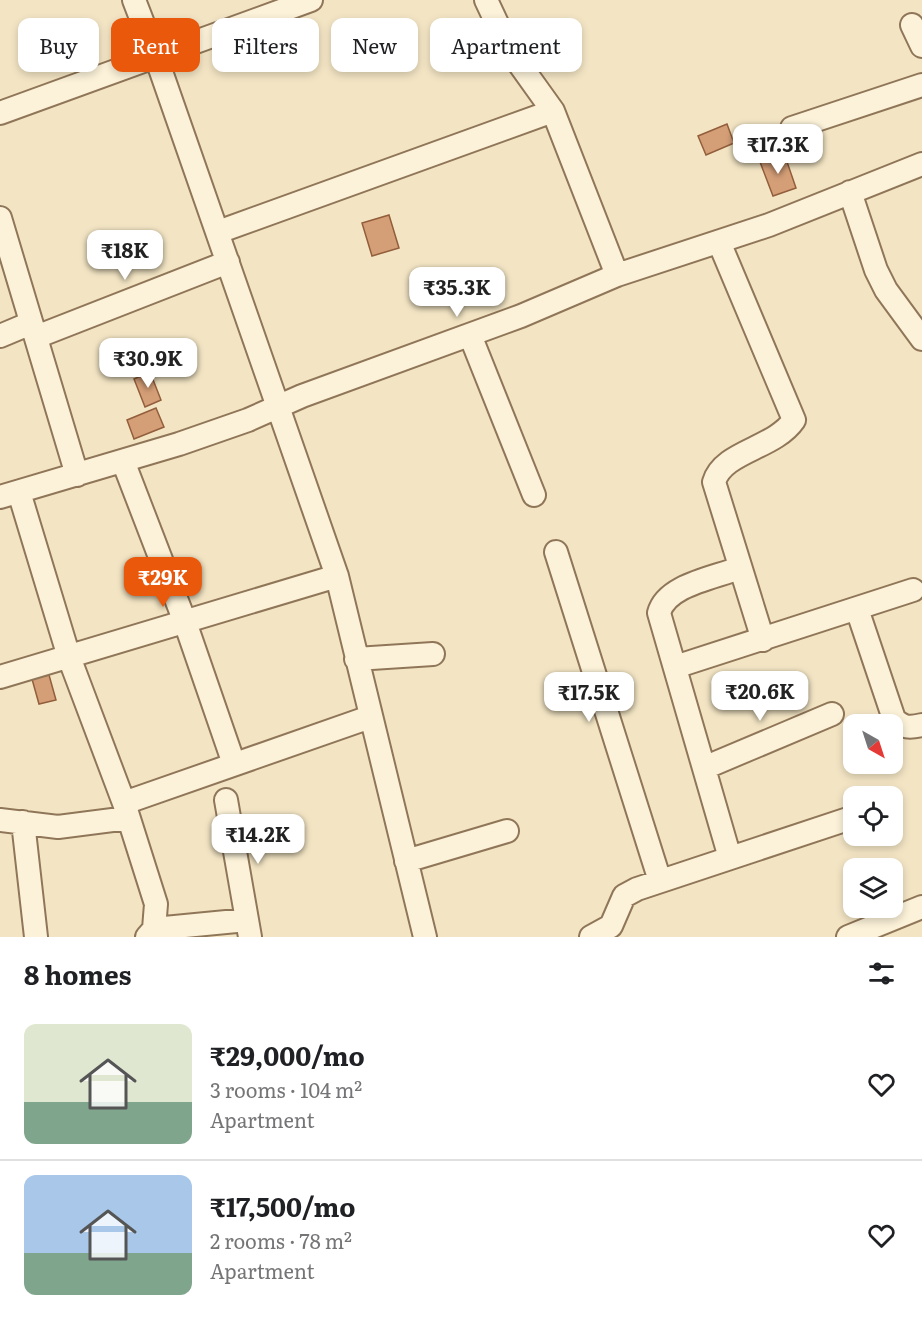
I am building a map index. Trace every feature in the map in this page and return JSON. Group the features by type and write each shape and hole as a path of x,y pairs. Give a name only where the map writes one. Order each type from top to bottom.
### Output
{"street":[{"path":"134,0 141,18"},
{"path":"200,41 309,0"},
{"path":"486,0 510,51 553,111 617,275"},
{"path":"912,25 922,46"},
{"path":"0,113 114,72"},
{"path":"161,72 337,576 425,937"},
{"path":"792,128 922,85"},
{"path":"218,232 553,111"},
{"path":"226,800 248,928 150,933 156,904 126,810 9,494 228,427 470,335 617,275 719,242 922,165"},
{"path":"850,192 876,270 886,290 922,339"},
{"path":"0,219 77,474"},
{"path":"719,242 794,420 776,439 730,462 717,472 714,482 763,640"},
{"path":"0,336 34,330 228,262"},
{"path":"470,335 534,495"},
{"path":"123,461 185,622 234,764"},
{"path":"556,552 660,881"},
{"path":"730,858 659,613 662,602 674,592 739,568"},
{"path":"0,677 337,576"},
{"path":"675,667 913,590"},
{"path":"857,609 894,719 900,726 912,728 922,725"},
{"path":"356,659 433,654"},
{"path":"704,768 832,714"},
{"path":"0,820 58,827 126,810 234,764 370,717"},
{"path":"591,937 611,926 624,896 660,881 843,821"},
{"path":"23,822 36,937"},
{"path":"406,861 507,831"},
{"path":"848,937 922,907"}],"building":[{"path":"727,124 734,143 706,155 698,136"},
{"path":"784,153 796,188 773,196 760,162"},
{"path":"389,215 399,248 372,256 362,223"},
{"path":"451,271 457,293 426,301 420,279"},
{"path":"150,372 161,400 145,407 134,379"},
{"path":"156,408 164,427 134,439 127,420"},
{"path":"49,675 56,700 39,704 32,679"}]}
